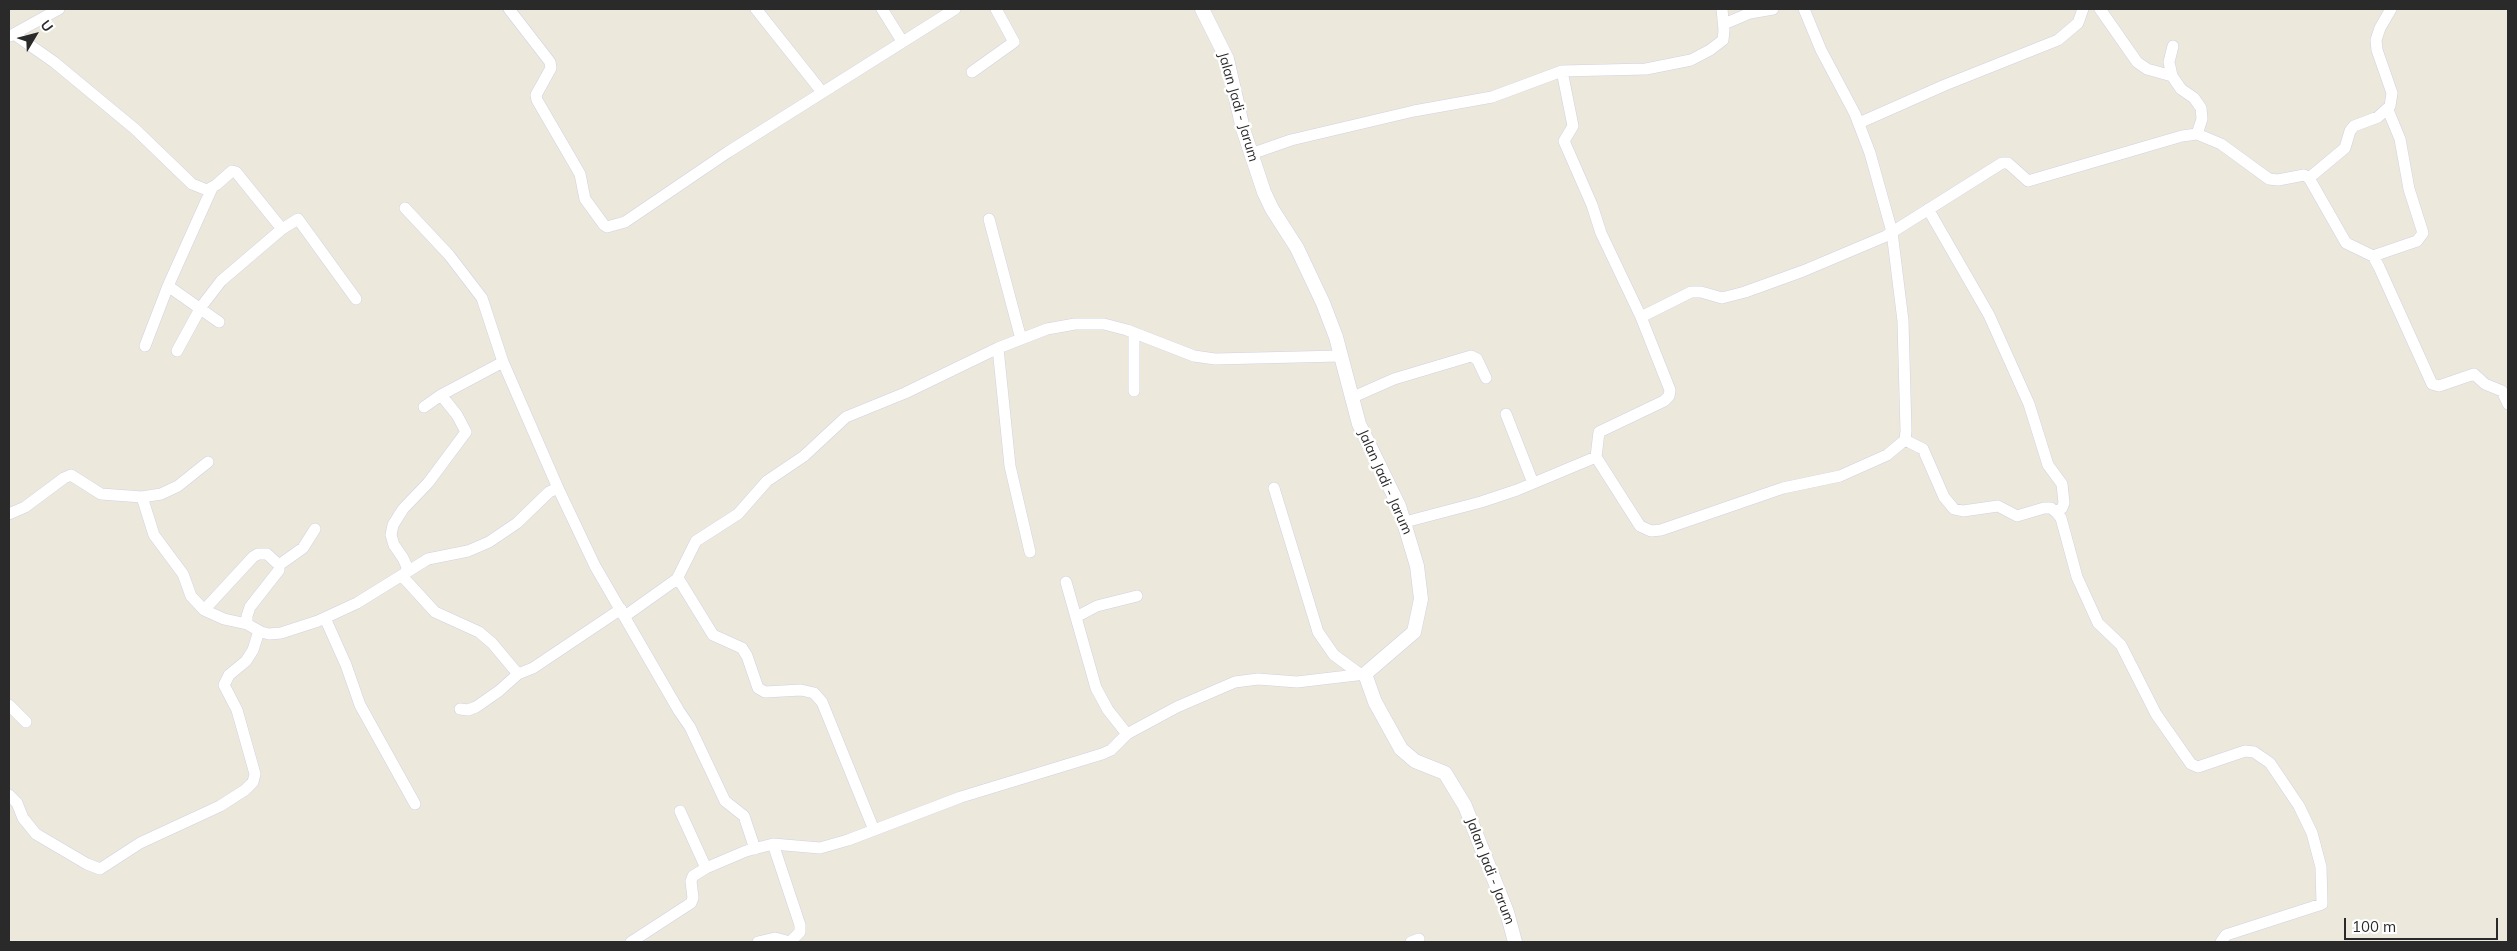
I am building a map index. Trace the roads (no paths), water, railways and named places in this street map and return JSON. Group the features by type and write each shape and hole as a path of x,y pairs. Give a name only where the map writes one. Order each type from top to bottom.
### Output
{"street":[{"path":"59,9 12,35 54,62 135,129 192,184 204,189 212,188"},
{"path":"510,9 550,62 551,68 536,95 537,100 580,174 585,199 607,227 625,222 902,40 954,9"},
{"path":"756,9 822,92"},
{"path":"882,9 902,40"},
{"path":"972,72 1013,42 996,9"},
{"name":"Jalan Jadi - Jarum","path":"1202,9 1226,59 1251,154 1272,209 1297,248 1323,303 1359,424 1405,522 1417,566 1421,599 1414,632 1407,640 1362,674 1374,702 1401,749 1415,761 1445,773 1465,806 1507,912 1515,942"},
{"path":"1251,154 1291,140 1414,111 1492,97 1562,72 1646,69 1690,60 1719,44 1724,36 1722,9"},
{"path":"1724,24 1750,13 1773,9"},
{"path":"1562,72 1573,126 1564,142 1588,196 1601,233 1641,317 1670,393 1664,401 1599,432 1596,457 1640,526 1651,531 1661,530 1783,488 1840,476 1887,455 1905,440 1903,321 1892,232 1870,152 1859,123 1821,50 1804,9"},
{"path":"1859,123 1945,85 2058,40 2078,23 2083,9"},
{"path":"2100,9 2137,62 2147,69 2172,76"},
{"path":"2373,256 2417,241 2423,233 2409,189 2398,132 2388,110 2392,93 2377,50 2376,40 2380,28 2391,9"},
{"path":"2173,46 2168,62 2172,76 2201,108 2202,119 2197,134"},
{"path":"2310,178 2325,162 2344,148 2350,131 2354,126 2378,117 2388,110"},
{"path":"1641,317 1691,292 1701,292 1722,298 1759,287 1892,232 2002,163 2008,164 2028,181 2182,136 2197,134 2221,144 2269,179 2278,180 2304,175 2310,178 2346,243 2373,256 2432,384 2439,386 2474,374 2485,384 2505,391 2508,404"},
{"path":"145,346 168,286 212,188 229,173 236,172 282,229"},
{"path":"405,208 460,268 482,298 503,362 558,488 595,566 675,705 690,726 725,801 745,819 755,849"},
{"path":"1928,209 1989,316 2026,395 2048,465 2062,484 2064,503 2062,508 2056,512"},
{"path":"177,351 201,307 221,281 282,229 298,219 356,299"},
{"path":"989,219 1020,339"},
{"path":"168,286 201,307 219,322"},
{"path":"460,709 468,710 476,707 499,691 518,674 533,668 678,578 696,541 738,514 767,481 804,456 846,417 905,393 1020,339 1047,329 1075,324 1104,324 1134,333 1194,356 1216,359 1340,356"},
{"path":"1134,333 1134,391"},
{"path":"998,348 1010,466 1030,552"},
{"path":"1351,398 1394,379 1471,356 1477,359 1486,378"},
{"path":"424,408 441,395 503,362"},
{"path":"404,574 407,567 394,545 391,535 393,525 403,509 428,482 466,432 457,415 441,395"},
{"path":"1506,414 1533,483"},
{"path":"1905,440 1923,450 1944,497 1954,508 1963,511 1998,506 2017,516 2044,508 2051,508 2056,512 2061,518 2077,577 2094,615 2102,629 2121,645 2156,714 2191,764 2198,766 2245,751 2261,754 2281,778 2299,806 2312,833 2321,867 2322,904 2226,935 2221,942"},
{"path":"1405,522 1481,502 1596,457"},
{"path":"9,514 25,508 64,478 71,476 101,494 142,497 162,494 178,486 208,462"},
{"path":"142,497 154,535 183,574 191,596 204,610 224,619 247,624 269,634 281,633 325,618 357,603 431,558 468,551 489,542 517,523 550,492 558,488"},
{"path":"1274,488 1318,632 1334,655 1362,674"},
{"path":"247,624 250,607 279,570 279,565 303,548 315,529"},
{"path":"204,610 255,555 267,554 279,565"},
{"path":"404,574 435,612 479,632 492,643 518,674"},
{"path":"678,578 713,635 742,648 747,656 758,688 765,692 807,691 814,693 822,702 874,830"},
{"path":"1066,582 1096,688 1108,710 1127,734"},
{"path":"1076,617 1097,606 1137,596"},
{"path":"325,618 346,665 360,705 415,804"},
{"path":"9,795 17,803 23,818 36,834 87,864 100,869 140,843 220,806 245,790 253,782 255,774 237,710 224,685 226,679 246,661 253,650 259,631"},
{"path":"631,942 691,903 693,898 691,879 706,868 755,849 773,844 820,848 962,797 1107,752 1127,734 1177,707 1235,682 1258,679 1297,682 1362,674"},
{"path":"9,705 26,722"},
{"path":"680,811 706,868"},
{"path":"758,942 775,938 790,942 800,932 800,925 773,844"}]}
